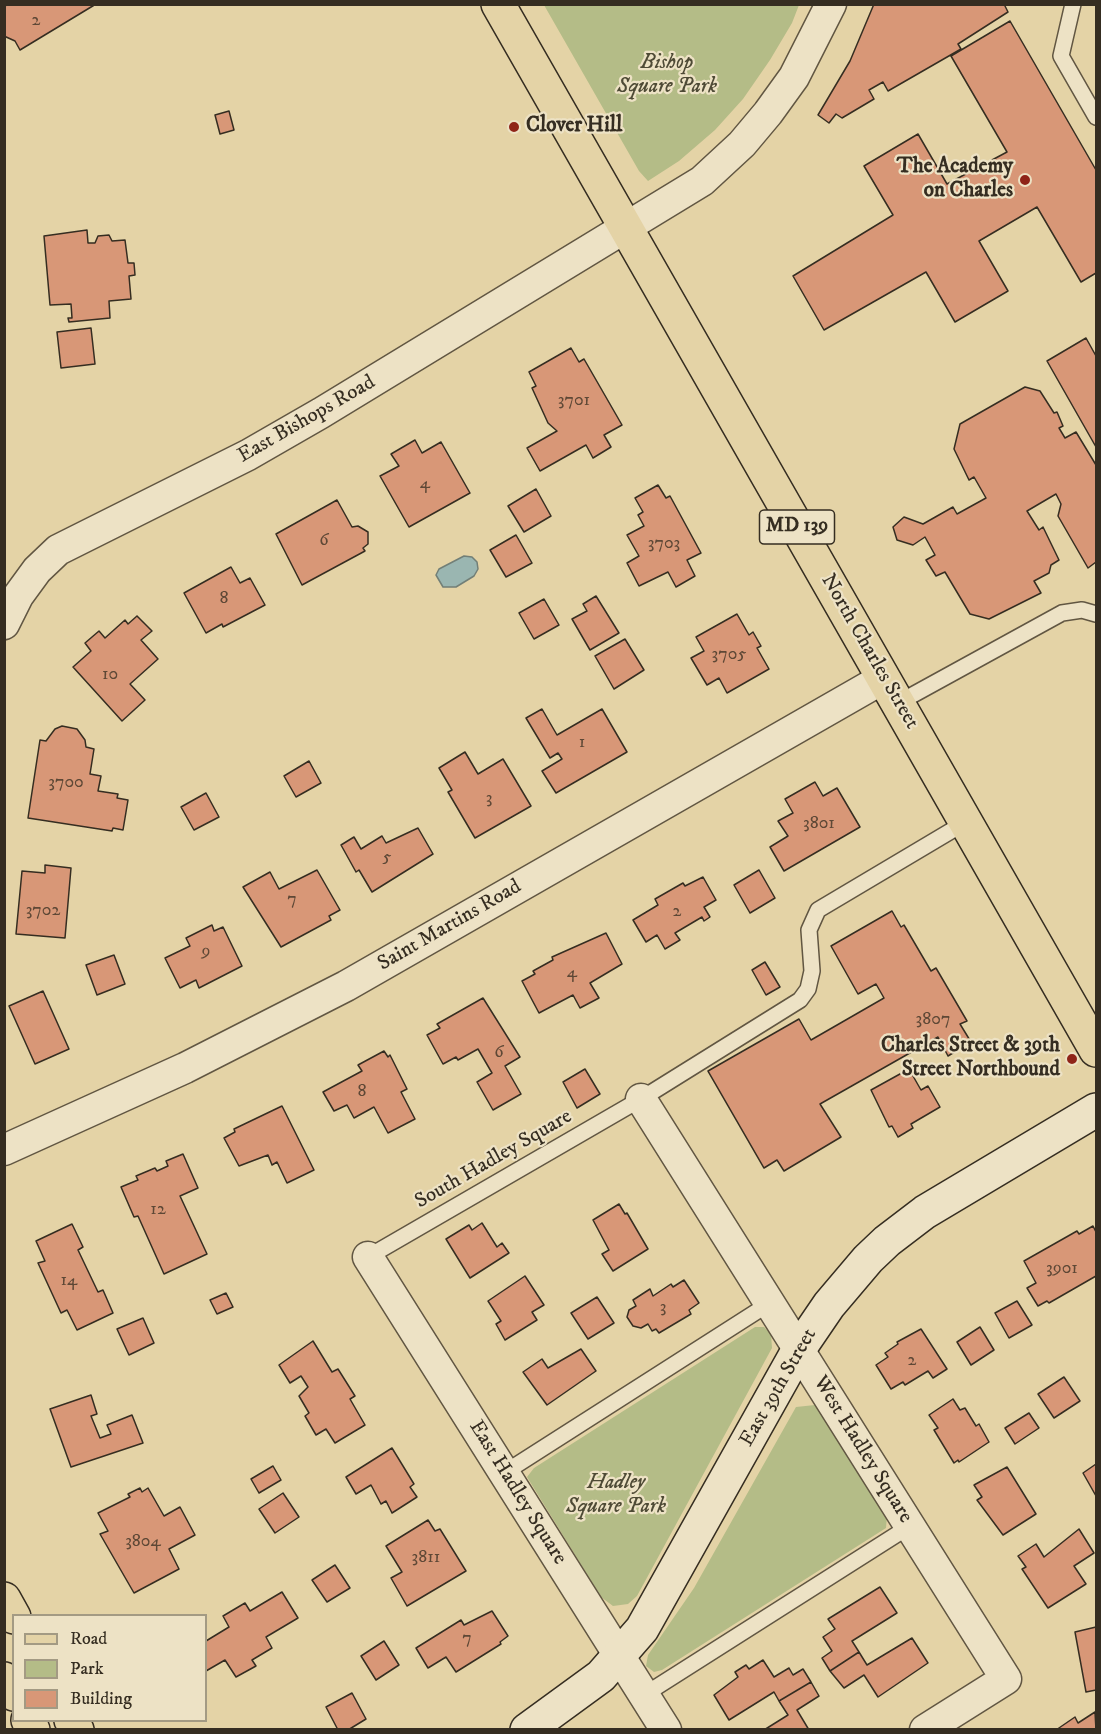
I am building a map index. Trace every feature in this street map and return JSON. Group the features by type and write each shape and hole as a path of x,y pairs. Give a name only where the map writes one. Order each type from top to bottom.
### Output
{"main road":[{"name":"North Charles Street","path":"498,4 1096,1050"},
{"name":"East 39th Street","path":"527,1730 574,1698 620,1656 642,1629 799,1349 847,1281 887,1241 943,1201 1096,1110"},
{"path":"4,1599 12,1614"},
{"path":"4,1678 12,1691"}],"street":[{"name":"East Bishops Road","path":"4,624 18,596 58,550 248,455 312,419 702,181 742,144 794,77 831,4"},
{"name":"Saint Martins Road","path":"4,1150 175,1073 346,986 891,690"},
{"name":"West Hadley Square","path":"641,1099 1006,1679 925,1730"},
{"name":"East Hadley Square","path":"368,1257 666,1730"}],"lane":[{"path":"1073,4 1061,56 1096,117"},
{"path":"891,690 1062,613 1082,610 1096,614"},
{"name":"South Hadley Square","path":"368,1257 641,1099 738,1036 801,1000 808,989 812,971 809,930 818,910 966,822"},
{"path":"504,1473 770,1304"},
{"path":"644,1695 910,1526"}],"green space":[{"name":"Bishop Square Park","path":"544,5 799,5 792,23 770,60 743,99 715,130 679,161 648,181 639,171"},
{"name":"Hadley Square Park","path":"755,1327 764,1327 771,1334 772,1348 637,1596 628,1604 613,1606 601,1597 527,1477 534,1468"},
{"name":"Hadley Square Park","path":"815,1405 887,1516 886,1528 662,1670 654,1672 646,1666 648,1655 694,1588 796,1407"}],"water":[{"path":"464,556 472,557 477,562 478,569 474,576 456,587 443,587 436,575 439,569"}],"building":[{"path":"8,4 96,4 20,50 15,41 4,36 4,7"},
{"path":"874,4 1004,4 1008,12 958,44 961,49 888,91 883,82 869,90 874,99 842,118 836,114 829,123 818,115 850,61"},
{"name":"The Academy on Charles","path":"1010,21 1096,170 1096,273 1081,282 1037,207 979,241 1008,291 955,322 926,272 824,330 793,276 893,215 864,166 918,134 947,184 1007,152 951,56"},
{"path":"229,111 234,130 220,134 215,115"},
{"path":"87,230 88,243 95,243 98,236 109,235 112,241 125,240 128,263 134,263 135,275 129,276 131,299 109,301 110,318 69,322 68,318 72,318 71,304 50,305 44,236"},
{"path":"91,328 95,364 61,368 57,332"},
{"path":"1086,338 1096,356 1096,447 1047,361"},
{"path":"571,348 579,362 584,359 622,425 604,435 611,447 593,458 586,445 540,471 527,448 557,431 548,423 532,388 536,386 529,372"},
{"path":"1025,387 1040,391 1054,413 1057,412 1063,426 1059,428 1065,438 1076,432 1096,465 1096,562 1088,568 1058,516 1061,504 1056,494 1027,511 1039,530 1043,527 1059,560 1051,565 1049,573 1034,581 1041,593 989,619 970,614 945,572 936,576 926,560 935,555 925,537 913,545 897,540 893,527 904,517 923,524 953,507 957,514 986,498 974,477 969,480 954,449 960,424"},
{"path":"415,440 422,453 441,442 470,493 409,527 380,476 399,466 391,454"},
{"path":"658,485 666,498 670,496 701,553 687,560 695,576 676,587 668,572 639,586 627,563 639,556 627,535 644,526 638,515 643,512 635,498"},
{"path":"536,489 551,516 524,532 508,506"},
{"path":"337,500 352,527 358,526 368,532 368,544 363,548 365,551 302,585 276,534"},
{"path":"516,535 532,563 506,577 490,550"},
{"path":"231,567 240,583 250,578 265,605 223,627 222,624 206,633 184,593"},
{"path":"596,596 619,633 590,650 572,619 587,611 583,604"},
{"path":"544,599 559,625 534,639 519,613"},
{"path":"737,614 749,635 753,632 761,646 757,648 769,669 727,693 719,678 707,685 691,658 704,651 696,637"},
{"path":"137,616 152,631 141,640 158,659 130,684 145,700 122,721 73,667 91,651 85,643 99,631 105,638 125,620 128,624"},
{"path":"625,639 644,670 614,689 595,656"},
{"path":"542,709 557,735 602,709 627,752 556,793 542,771 562,759 558,753 550,758 526,718"},
{"path":"62,726 77,729 85,740 86,747 94,749 90,774 101,776 98,791 118,794 117,798 128,800 123,830 113,828 112,831 28,818 40,740 46,741 55,729"},
{"path":"465,752 478,774 503,759 531,806 475,838 448,792 452,790 439,768"},
{"path":"309,761 321,783 296,797 284,776"},
{"path":"815,782 823,796 837,788 860,827 784,871 770,847 788,836 778,821 793,813 785,799"},
{"path":"206,793 219,817 194,830 181,807"},
{"path":"418,828 433,854 372,892 359,870 356,872 341,845 354,837 361,849 382,836 386,843"},
{"path":"45,865 71,868 65,938 16,934 22,871 45,873"},
{"path":"317,870 340,910 329,916 331,920 281,947 243,887 270,872 279,889"},
{"path":"759,870 775,898 750,913 734,885"},
{"path":"703,877 716,900 704,907 710,917 704,921 702,917 675,933 680,940 665,949 657,935 646,942 633,920 658,905 655,899 683,883 685,886"},
{"path":"892,911 901,927 904,925 931,971 936,968 967,1021 960,1024 971,1042 948,1056 938,1037 820,1104 841,1137 784,1171 777,1160 764,1168 708,1071 799,1019 811,1040 884,998 876,984 858,994 831,946"},
{"path":"212,925 214,931 223,927 242,966 199,988 196,980 180,988 165,958 190,946 186,938"},
{"path":"606,933 622,964 590,983 599,998 580,1008 573,995 539,1013 522,981 535,974 533,971 553,960 552,957"},
{"path":"114,955 125,984 97,995 86,965"},
{"path":"765,962 780,987 766,995 752,970"},
{"path":"43,991 69,1049 35,1064 9,1006"},
{"path":"483,998 520,1057 505,1066 521,1094 493,1110 477,1082 492,1073 478,1049 458,1060 456,1057 443,1064 427,1035 440,1028 437,1024"},
{"path":"384,1051 388,1057 390,1055 407,1089 401,1092 415,1119 388,1133 374,1107 354,1118 347,1105 334,1111 323,1092 362,1071 358,1065"},
{"path":"585,1069 600,1094 577,1108 563,1082"},
{"path":"909,1069 921,1090 928,1086 940,1107 911,1124 913,1128 898,1137 892,1126 889,1127 871,1090"},
{"path":"282,1106 314,1170 287,1183 277,1162 272,1165 268,1155 239,1166 224,1138 235,1132 234,1129"},
{"path":"183,1154 198,1188 180,1196 207,1254 164,1274 138,1216 134,1217 121,1187 138,1180 136,1176 155,1168 157,1171 168,1166 166,1161"},
{"path":"619,1204 625,1214 627,1213 648,1249 613,1271 602,1254 609,1250 593,1220"},
{"path":"482,1223 497,1247 502,1243 509,1253 470,1278 446,1239 469,1225 472,1230"},
{"path":"72,1224 83,1247 78,1250 98,1292 103,1290 113,1313 77,1330 67,1310 61,1313 38,1263 45,1261 36,1241"},
{"path":"1093,1226 1096,1232 1096,1276 1049,1303 1047,1301 1038,1306 1027,1288 1036,1283 1024,1261 1077,1231 1079,1234"},
{"path":"525,1276 544,1305 532,1312 537,1320 505,1340 496,1324 501,1321 488,1301"},
{"path":"684,1280 699,1303 689,1310 691,1314 659,1333 656,1329 652,1331 648,1324 641,1328 633,1326 627,1317 629,1310 636,1306 633,1300 650,1289 653,1296 671,1284 673,1287"},
{"path":"226,1293 233,1307 217,1314 210,1300"},
{"path":"597,1297 614,1323 588,1339 571,1313"},
{"path":"1017,1301 1032,1325 1009,1338 995,1313"},
{"path":"143,1318 154,1343 129,1355 117,1329"},
{"path":"980,1327 994,1350 971,1365 957,1342"},
{"path":"921,1329 947,1369 933,1378 928,1371 905,1385 903,1382 891,1389 876,1365 888,1357 885,1353 898,1344 897,1342"},
{"path":"313,1341 332,1372 338,1369 355,1396 350,1399 365,1425 335,1443 326,1429 316,1435 305,1416 309,1413 299,1396 308,1387 301,1376 290,1383 279,1365"},
{"path":"581,1349 596,1371 547,1405 523,1372 542,1359 548,1368"},
{"path":"1064,1377 1080,1401 1054,1418 1038,1394"},
{"path":"91,1395 97,1414 91,1416 100,1438 111,1434 107,1425 132,1415 143,1443 71,1467 50,1409"},
{"path":"953,1399 960,1410 965,1408 976,1426 979,1424 989,1442 954,1463 934,1430 938,1428 929,1415"},
{"path":"1029,1413 1039,1428 1015,1444 1005,1428"},
{"path":"392,1448 414,1484 410,1487 417,1497 392,1513 386,1501 381,1504 371,1485 356,1494 346,1477"},
{"path":"1096,1464 1096,1496 1083,1473"},
{"path":"273,1466 281,1480 259,1493 251,1479"},
{"path":"1007,1467 1036,1514 1003,1535 977,1500 982,1497 974,1485"},
{"path":"140,1488 142,1492 148,1488 164,1516 180,1507 195,1535 169,1549 179,1569 134,1593 100,1534 108,1531 98,1513 130,1497 128,1494"},
{"path":"283,1493 299,1517 275,1533 259,1509"},
{"path":"428,1520 435,1531 440,1529 466,1571 407,1606 391,1578 402,1572 386,1546"},
{"path":"1079,1529 1094,1553 1074,1566 1086,1584 1048,1608 1022,1569 1026,1567 1018,1556 1036,1544 1044,1557"},
{"path":"335,1565 350,1588 327,1602 312,1580"},
{"path":"880,1587 897,1613 852,1641 859,1652 830,1671 822,1658 832,1651 823,1637 835,1629 828,1619"},
{"path":"282,1592 298,1618 266,1637 272,1648 252,1660 256,1666 236,1677 225,1660 207,1670 207,1640 229,1627 223,1616 245,1603 250,1611"},
{"path":"492,1611 508,1636 500,1642 501,1644 456,1672 446,1657 428,1668 416,1648 461,1620 464,1625"},
{"path":"1096,1627 1096,1690 1086,1692 1075,1632"},
{"path":"912,1638 928,1663 878,1697 864,1675 844,1688 830,1671 859,1652 867,1665"},
{"path":"384,1641 399,1665 376,1680 361,1656"},
{"path":"763,1660 774,1677 789,1668 793,1675 803,1669 811,1682 779,1701 774,1692 729,1720 714,1695 738,1677 735,1672 746,1665 749,1669"},
{"path":"811,1682 819,1696 797,1710 809,1730 764,1730 788,1715 779,1701"},
{"path":"352,1693 366,1719 348,1730 338,1730 326,1707"},
{"path":"1095,1712 1096,1730 1056,1730 1075,1717 1078,1723"}],"place":[{"name":"Clover Hill","path":"514,127"},
{"name":"The Academy on Charles","path":"1025,180"},
{"name":"Charles Street & 39th Street Northbound","path":"1072,1059"}]}
